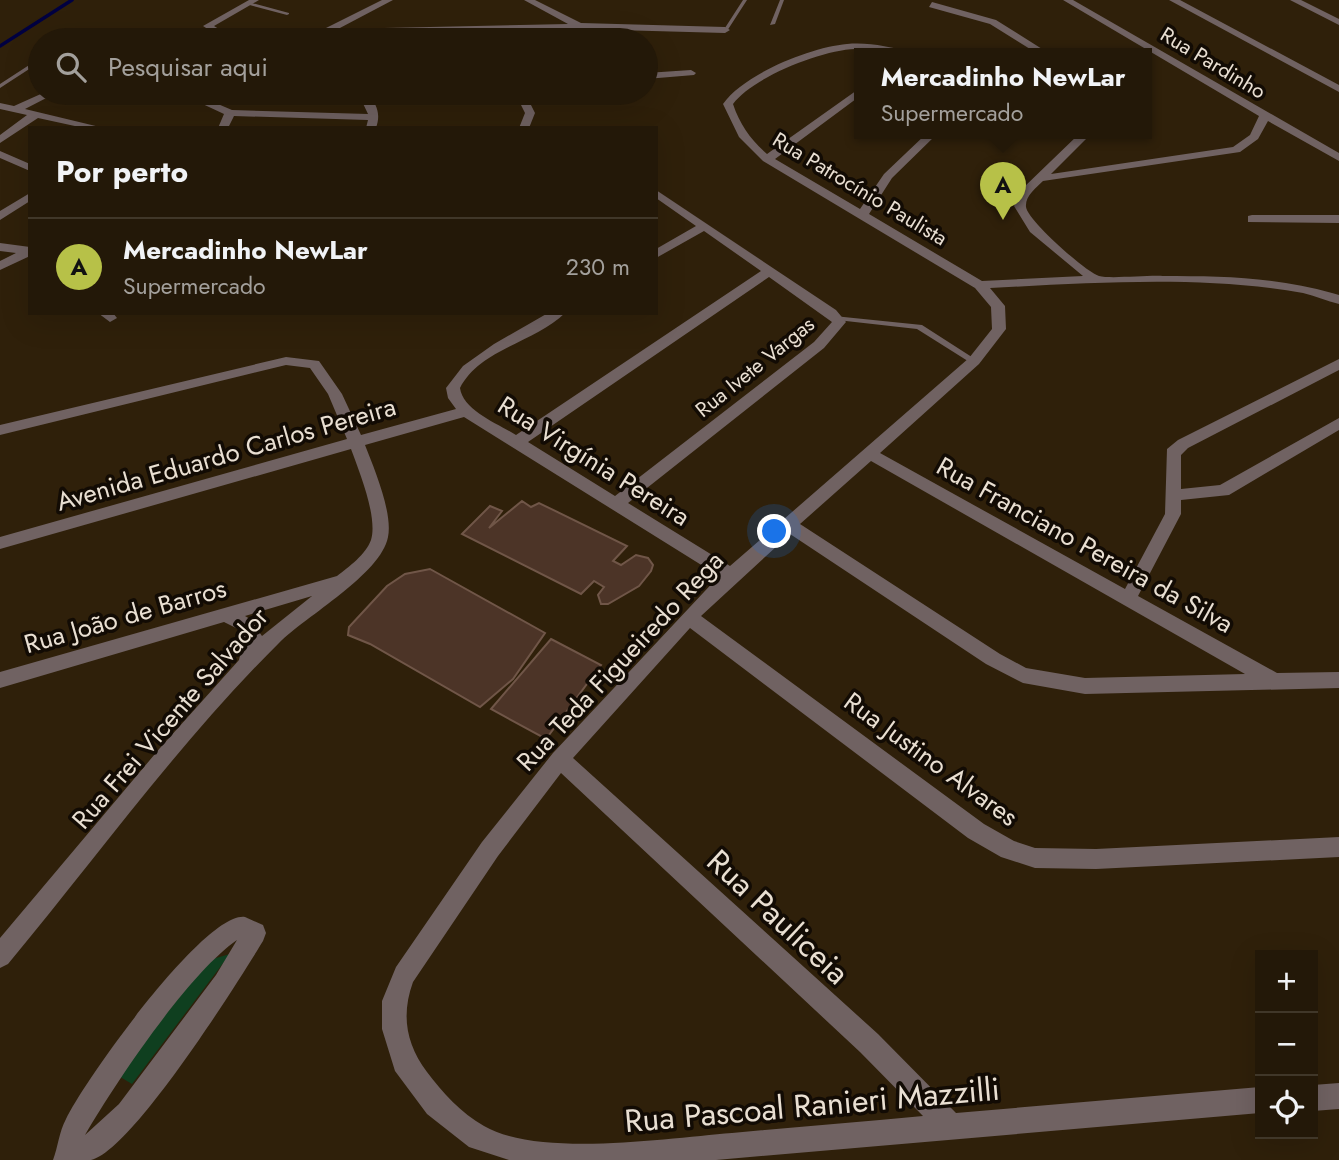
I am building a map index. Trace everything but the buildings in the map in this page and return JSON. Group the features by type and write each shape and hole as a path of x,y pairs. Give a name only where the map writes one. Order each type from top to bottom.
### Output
{"street":[{"path":"333,28 389,0"},
{"path":"528,0 580,26"},
{"name":"Rua Pardinho","path":"1067,0 1148,48"},
{"path":"1173,0 1339,89"},
{"path":"1192,0 1339,77"},
{"path":"1296,1 1339,22"},
{"path":"212,28 208,26 252,2"},
{"path":"932,5 993,22 1035,48"},
{"path":"1224,27 1238,24"},
{"path":"438,28 652,28"},
{"path":"658,28 725,30"},
{"name":"Rua Patrocínio Paulista","path":"854,48 830,50 737,91 728,104 733,122 754,149 768,159 980,285"},
{"name":"Rua Patrocínio Paulista","path":"860,48 880,48"},
{"name":"Rua Pardinho","path":"1152,50 1339,158"},
{"path":"658,75 691,73"},
{"path":"768,159 854,95"},
{"path":"18,108 28,103"},
{"path":"212,105 230,113 372,122"},
{"path":"525,126 530,113 526,105"},
{"path":"0,106 91,126"},
{"path":"0,140 37,113"},
{"path":"224,126 230,113"},
{"path":"1044,177 1236,150 1247,146 1255,137 1264,117"},
{"path":"863,214 888,176 927,139"},
{"path":"1081,139 1044,177 1026,191 1020,201 1021,212 1031,225 1093,278"},
{"path":"0,154 28,167"},
{"name":"Rua Ivete Vargas","path":"617,503 819,345 838,327 837,318 658,194"},
{"path":"0,216 28,197"},
{"path":"1252,219 1339,219"},
{"path":"658,253 704,226"},
{"path":"0,247 28,251"},
{"path":"0,266 28,252"},
{"path":"517,442 769,271"},
{"path":"980,285 1093,278 1201,280 1272,285 1325,294 1339,300"},
{"name":"Rua Teda Figueiredo Rega","path":"404,1062 394,1029 394,1001 404,975 490,849 560,759 689,617 868,453 974,361 999,329 1000,315 993,297 980,285"},
{"path":"466,411 452,391 462,374 555,315"},
{"name":"Rua Frei Vicente Salvador","path":"0,430 261,367 300,361 314,363 332,384 357,443 381,526 373,553 345,579 273,636 0,957"},
{"path":"1128,599 1173,514 1175,495 1171,460 1177,448 1339,365"},
{"name":"Rua Virgínia Pereira","path":"466,411 732,576"},
{"name":"Avenida Eduardo Carlos Pereira","path":"0,543 466,411"},
{"path":"1175,495 1223,491 1339,423"},
{"name":"Rua Franciano Pereira da Silva","path":"868,453 1275,682"},
{"path":"789,525 993,659 1024,675 1085,686 1339,680"},
{"name":"Rua João de Barros","path":"0,680 345,579"},
{"path":"226,614 244,624 253,637 248,664"},
{"name":"Rua Justino Alvares","path":"689,617 976,831 1009,850 1035,858 1096,859 1339,847"},
{"name":"Rua Pauliceia","path":"560,759 869,1043 949,1125"},
{"path":"242,927 255,933 224,983 128,1113 98,1142 68,1159 74,1129 97,1090 206,949 232,930 242,927"},
{"name":"Rua Pascoal Ranieri Mazzilli","path":"404,1062 436,1105 478,1138 536,1155 612,1156 1255,1100"},
{"path":"1318,1098 1339,1096"}],"lane":[{"path":"725,30 745,0"},
{"path":"772,24 782,0"},
{"path":"252,2 287,14"},
{"path":"0,86 28,68"},
{"path":"837,318 919,327 974,361"}],"green space":[{"path":"230,954 132,1084 117,1075 209,960"}],"waterway":[{"path":"28,28 72,0"},
{"path":"0,46 28,28"}],"place":[{"name":"Mercadinho NewLar","path":"1003,220"}]}
